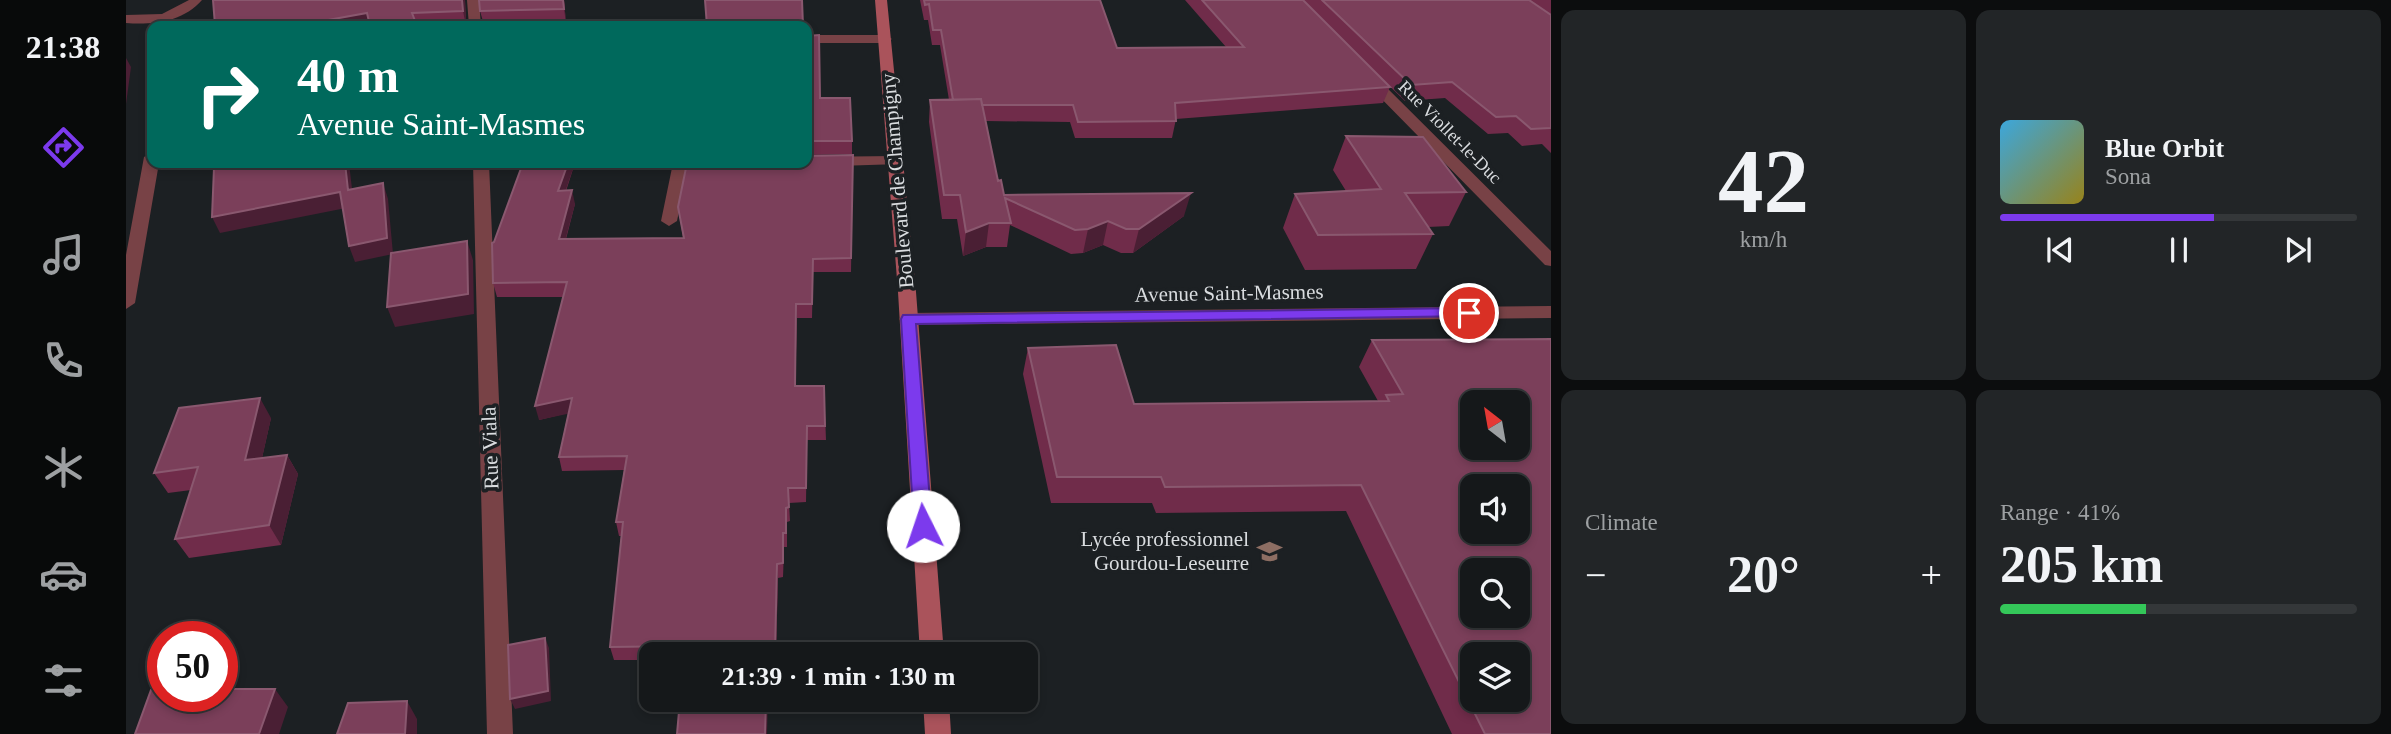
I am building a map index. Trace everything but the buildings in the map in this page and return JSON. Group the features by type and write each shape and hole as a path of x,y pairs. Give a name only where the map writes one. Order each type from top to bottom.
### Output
{"main road":[{"name":"Boulevard de Champigny","path":"881,0 931,642"},
{"path":"937,712 938,734"}],"street":[{"path":"162,21 196,0"},
{"path":"473,0 475,21"},
{"path":"126,19 149,21"},
{"path":"812,39 885,39"},
{"name":"Rue Viollet-le-Duc","path":"1358,67 1551,261"},
{"path":"812,162 895,161"},
{"path":"126,303 150,168"},
{"name":"Rue Viala","path":"481,168 500,734"},
{"path":"669,221 680,168"},
{"name":"Avenue Saint-Masmes","path":"908,319 1551,312"}],"place":[{"name":"Lycée professionnel Gourdou-Leseurre","path":"1269,551"}],"route":[{"path":"923,526 908,319 1469,313"}]}
